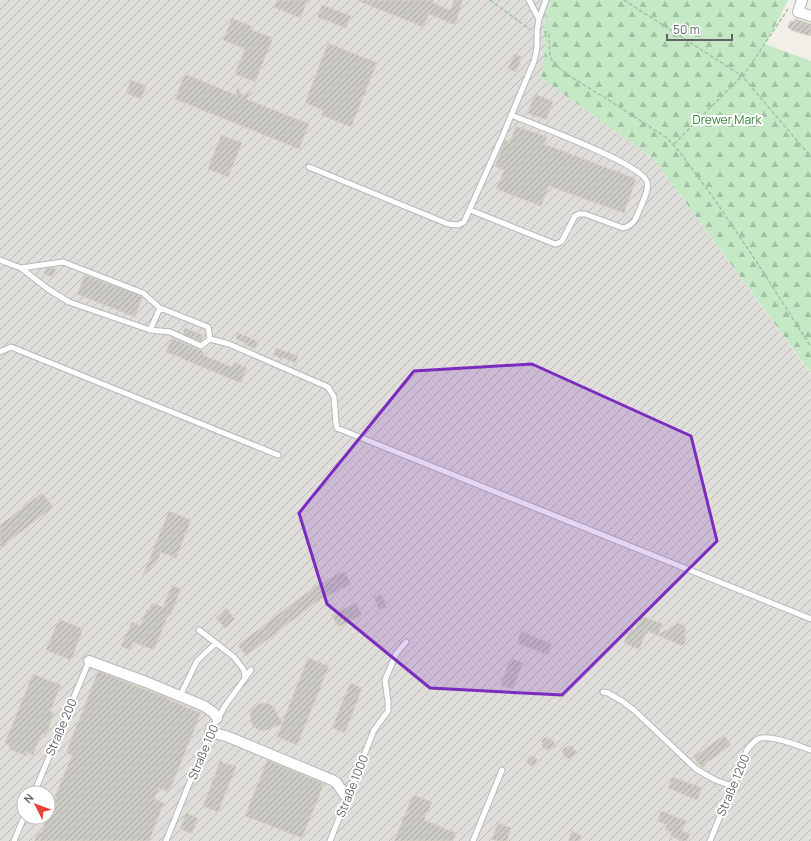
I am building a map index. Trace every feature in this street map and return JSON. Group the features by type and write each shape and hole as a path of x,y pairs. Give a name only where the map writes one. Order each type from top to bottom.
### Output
{"street":[{"path":"802,0 798,12 811,16"},
{"path":"89,660 204,706 214,713 217,718"},
{"path":"210,732 226,736 332,780 336,782 347,798"}],"lane":[{"path":"529,0 539,19"},
{"path":"309,167 448,224 455,225 464,222 534,61 538,48 537,31 539,19 546,0"},
{"path":"470,210 555,244 559,244 575,216 579,214 585,214 623,228 629,227 633,223 640,208 647,190 647,182 642,174 608,155 570,138 511,115"},
{"path":"0,260 21,268 68,302 150,330 170,332 200,346 210,339 229,344 328,387 334,397 337,428 811,619"},
{"path":"21,268 63,262 143,293 160,308 208,328 210,339"},
{"path":"150,330 160,308"},
{"path":"0,352 11,347 278,455"},
{"path":"199,630 234,657 244,670 245,678"},
{"name":"Straße 1000","path":"330,841 374,730 388,711 385,680 396,654 406,642"},
{"path":"180,696 197,661 216,643"},
{"name":"Straße 200","path":"37,785 89,660"},
{"name":"Straße 100","path":"166,841 210,732 217,718 251,670"},
{"path":"603,692 608,693 622,701 635,711 696,769 715,780 732,786"},
{"name":"Straße 1200","path":"710,841 747,750 751,744 759,739 775,739 811,750"},
{"path":"473,841 502,770"},
{"path":"14,841 21,825"}],"path":[{"path":"490,0 531,31 548,32 550,56 559,68 674,144 740,236 811,347"},
{"path":"624,0 742,76 811,157"},
{"path":"674,144 742,76 790,7"}],"highlighted area":[{"path":"532,364 691,436 717,541 562,695 430,688 327,604 299,513 414,371"}],"shaded area":[{"path":"0,0 551,0 546,13 544,27 544,63 541,78 653,158 811,374 811,841 0,841"}],"green space":[{"name":"Drewer Mark","path":"551,0 788,0 765,44 811,61 811,373 653,158 541,78 545,46 544,27 546,13"}],"building":[{"path":"277,0 308,0 300,18 274,7"},
{"path":"356,0 434,0 433,3 450,10 454,0 463,0 455,25 429,14 423,27"},
{"path":"322,5 351,16 346,28 317,17"},
{"path":"232,18 253,27 252,30 273,38 255,82 235,74 245,49 223,40"},
{"path":"795,19 811,24 810,36 788,28 790,21 795,22"},
{"path":"328,43 377,63 351,127 321,115 323,110 305,103"},
{"path":"514,54 522,57 516,72 508,69"},
{"path":"185,74 236,95 237,86 242,95 254,92 246,99 309,124 299,149 175,99"},
{"path":"131,80 146,86 141,99 126,93"},
{"path":"535,94 553,102 546,120 527,113"},
{"path":"516,126 547,137 544,144 636,179 624,213 549,186 541,206 496,189 504,170 495,166 505,140 510,142"},
{"path":"221,135 242,143 228,177 208,169"},
{"path":"46,268 56,269 52,277 44,274"},
{"path":"85,275 141,296 142,298 135,317 77,294"},
{"path":"185,328 203,335 201,341 183,334"},
{"path":"238,333 258,341 255,349 236,339"},
{"path":"172,338 204,352 203,355 232,367 234,362 247,368 241,383 166,352"},
{"path":"276,348 298,356 295,363 273,355"},
{"path":"42,493 53,507 0,548 0,525"},
{"path":"169,511 191,520 176,558 161,552 158,559 144,576 143,575"},
{"path":"344,571 351,584 319,600 246,656 238,645 314,587"},
{"path":"172,585 181,589 170,616 168,615 154,650 133,642 130,650 121,646 132,622 140,626 147,609 149,610 152,603 163,607"},
{"path":"381,594 387,607 379,610 374,597"},
{"path":"356,603 362,615 338,627 332,615"},
{"path":"226,608 235,619 225,628 216,618"},
{"path":"641,616 663,624 658,635 678,623 685,626 686,631 684,636 687,637 683,646 647,631 639,649 624,643 630,628 635,630"},
{"path":"59,619 83,629 71,660 46,650"},
{"path":"521,631 552,644 548,655 517,643"},
{"path":"308,658 329,666 297,745 277,737 282,724 262,731 257,729 251,723 250,714 251,710 258,704 267,703 274,708 282,723"},
{"path":"511,658 523,663 513,689 500,685"},
{"path":"98,671 201,713 169,792 159,788 154,799 164,803 149,841 34,841 38,832 41,833 44,825 56,825 56,794 72,755 66,753"},
{"path":"33,674 61,685 50,711 54,712 46,735 42,733 33,755 27,752 26,756 9,749 10,746 5,743"},
{"path":"350,683 362,688 345,733 332,728"},
{"path":"724,735 731,745 701,767 694,757"},
{"path":"547,737 553,740 556,747 548,750 543,749 542,741"},
{"path":"569,746 573,747 576,752 574,757 570,759 566,758 563,754 563,749"},
{"path":"530,756 534,756 536,757 536,765 530,766 527,763 527,759"},
{"path":"267,760 324,784 302,838 245,816"},
{"path":"220,761 236,767 218,812 203,806"},
{"path":"672,777 702,788 697,800 668,788"},
{"path":"413,795 432,802 424,820 456,833 453,841 394,841"},
{"path":"661,811 686,821 682,831 690,834 687,841 682,841 670,836 672,833 665,830 667,825 657,821"},
{"path":"186,813 198,818 192,834 180,829"},
{"path":"498,823 511,828 507,841 497,841 492,839"},
{"path":"572,831 581,835 579,841 568,841"}]}
